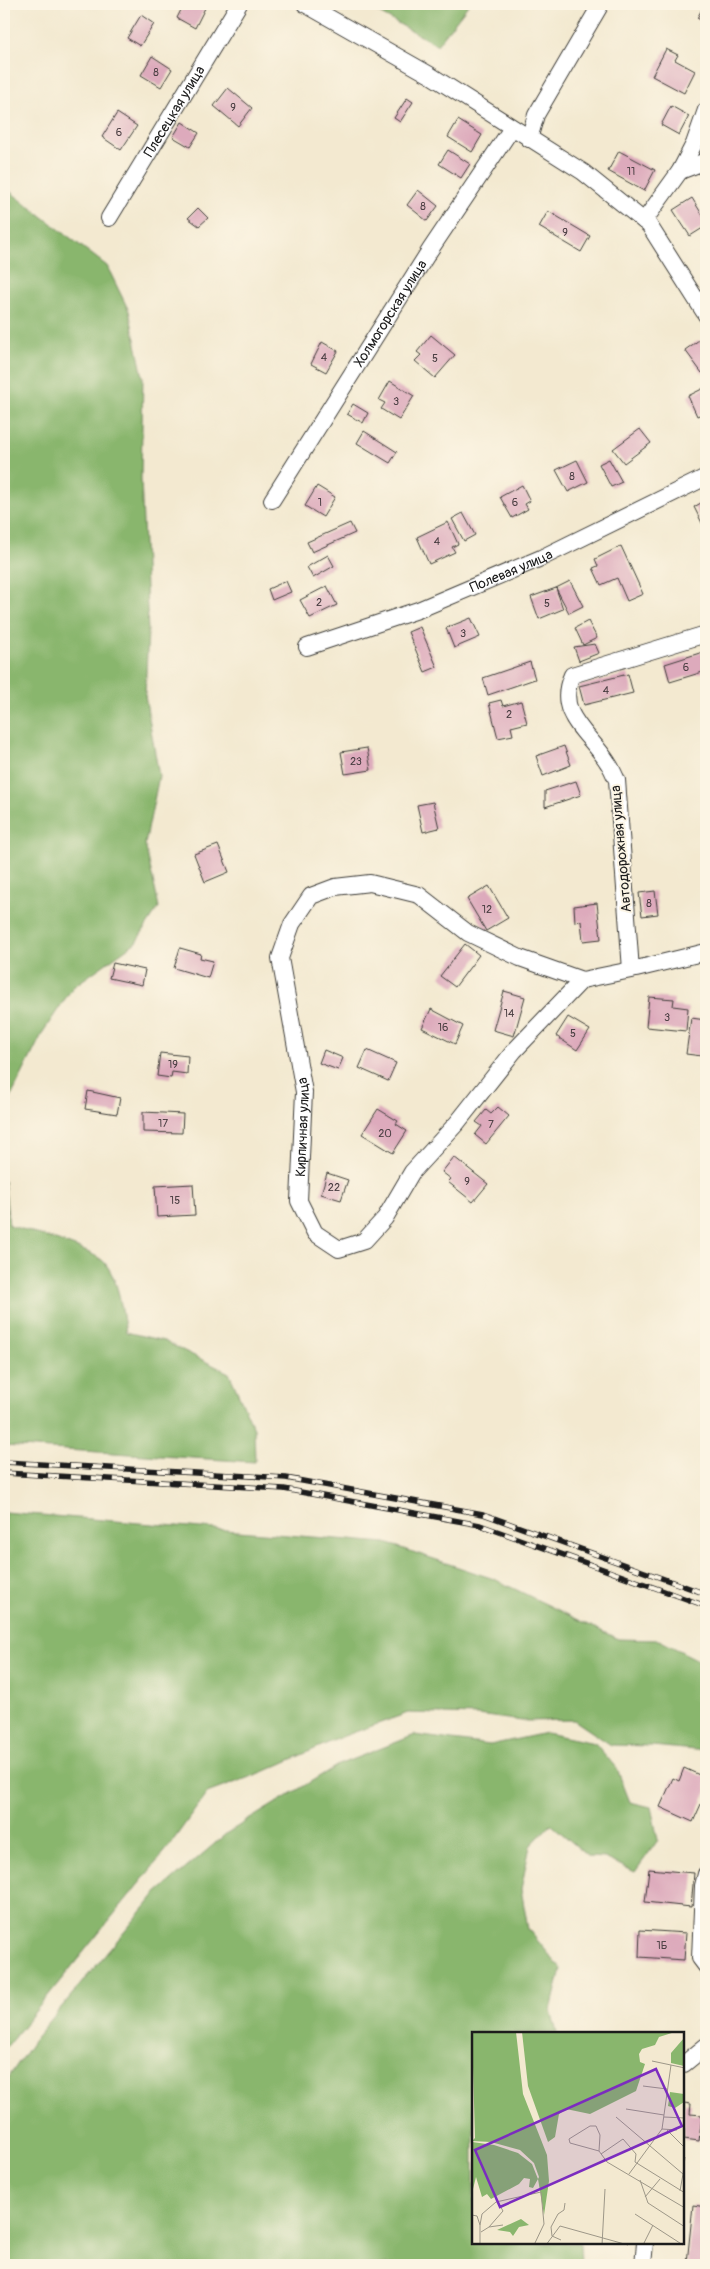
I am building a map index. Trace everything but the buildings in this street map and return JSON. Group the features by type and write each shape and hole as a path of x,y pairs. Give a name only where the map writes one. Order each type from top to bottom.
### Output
{"street":[{"name":"Плесецкая улица","path":"109,218 239,4"},
{"path":"305,4 430,75 583,172 649,225 706,315"},
{"path":"529,139 536,115 601,4"},
{"path":"644,221 680,171 694,144 706,110"},
{"name":"Холмогорская улица","path":"272,500 430,250 512,128"},
{"path":"680,171 706,161"},
{"name":"Полевая улица","path":"307,647 418,610 541,558 706,477"},
{"name":"Автодорожная улица","path":"631,970 616,780 608,762 570,714 566,688 572,675 706,634"},
{"name":"Кирпичная улица","path":"370,883 418,895 468,933 520,958 582,980 514,1051 457,1123 412,1172 386,1218 364,1241 339,1249 315,1233 299,1201 304,1092 280,958 292,924 311,896 335,887 370,883"},
{"path":"582,980 706,952"},
{"path":"703,1962 703,1886 706,1874"},
{"path":"685,2063 706,2046"},
{"path":"643,2265 646,2244"}],"green space":[{"path":"363,4 469,4 437,45"},
{"path":"4,187 107,266 129,311 143,377 141,479 148,631 145,695 159,776 145,844 159,907 136,942 73,987 43,1032 4,1111"},
{"path":"4,1181 9,1225 76,1247 105,1263 117,1287 126,1332 164,1341 229,1373 254,1429 255,1462 4,1446"},
{"path":"4,1512 386,1543 494,1579 618,1639 659,1640 706,1664 706,1751 652,1746 611,1745 574,1720 522,1721 478,1715 408,1713 344,1736 263,1772 207,1793 167,1849 4,2050"},
{"path":"546,1733 595,1743 617,1769 630,1802 651,1807 658,1840 635,1872 605,1858 589,1857 551,1824 530,1846 521,1889 528,1929 561,1969 551,2010 557,2032 472,2032 472,2244 580,2244 581,2265 4,2265 4,2084 34,2040 156,1894 227,1833 338,1765 415,1735 490,1745"}],"railway":[{"path":"4,1462 286,1478 483,1514 706,1594"},
{"path":"4,1473 284,1489 480,1525 706,1606"}]}
